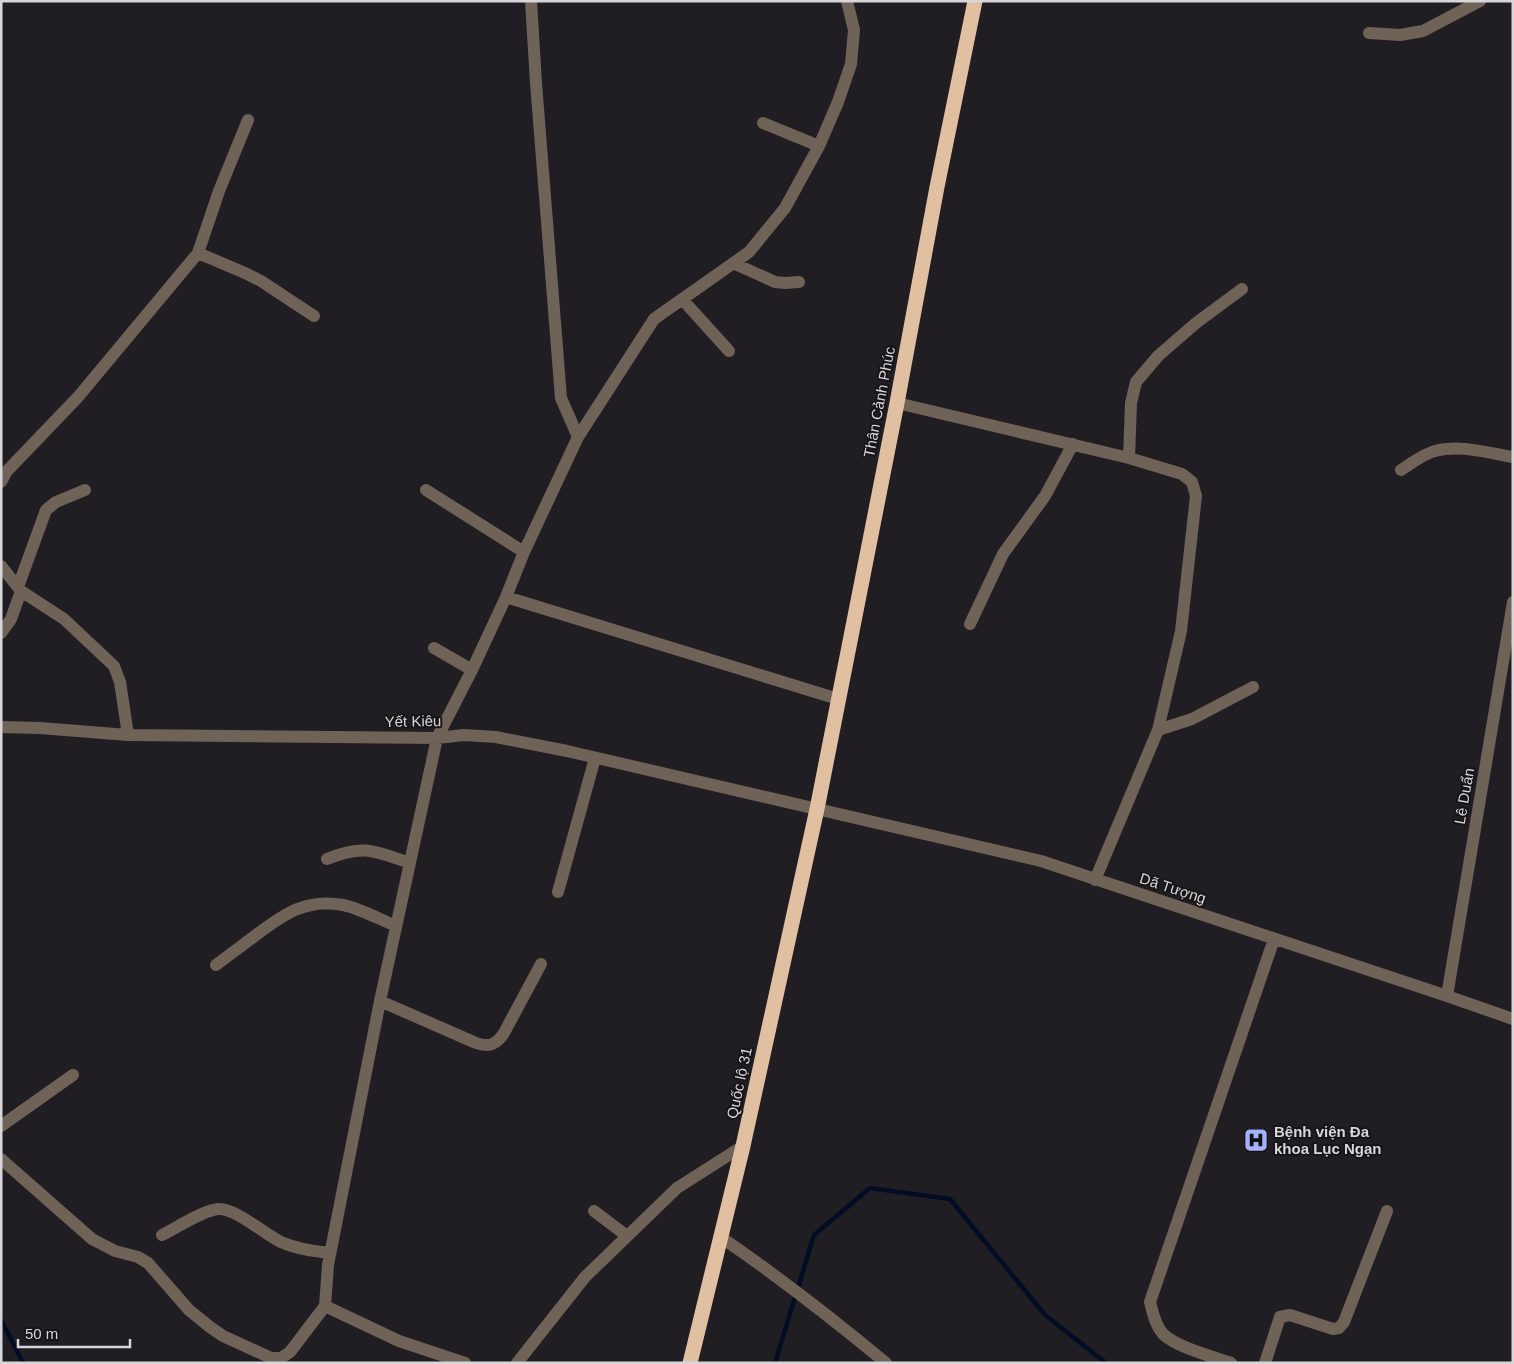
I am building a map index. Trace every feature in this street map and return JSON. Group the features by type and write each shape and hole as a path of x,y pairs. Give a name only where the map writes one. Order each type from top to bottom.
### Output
{"highway":[{"name":"Thân Cảnh Phúc","path":"816,809 898,403 937,187 975,1"},
{"name":"Quốc lộ 31","path":"690,1363 743,1146 816,809"}],"street":[{"path":"531,1 561,398 578,437"},
{"path":"1,1159 92,1239 115,1251 138,1257 148,1264 189,1310 210,1327 223,1336 271,1360 281,1358 290,1352 325,1306 330,1253 380,1001 437,738 472,670 506,597 524,552 578,437 654,319 749,252 786,208 819,146 852,64 854,30 847,1"},
{"path":"1369,34 1400,35 1423,31 1480,1"},
{"path":"3,473 78,396 198,253 219,191 248,120"},
{"path":"763,123 819,146"},
{"path":"198,253 261,281 314,316"},
{"path":"733,263 775,282 799,282"},
{"path":"1129,458 1132,403 1136,382 1158,356 1196,323 1242,289"},
{"path":"682,299 729,351"},
{"path":"898,403 1129,458 1182,474 1192,482 1196,496 1180,631 1158,730 1094,880"},
{"path":"970,624 1004,554 1045,496 1073,444"},
{"path":"1401,470 1421,457 1434,451 1448,448 1513,457"},
{"path":"1,633 11,619 46,510 56,502 85,490"},
{"path":"426,490 524,552"},
{"path":"1,566 20,589 64,619 114,666 120,682 128,735"},
{"path":"506,597 838,699"},
{"name":"Lê Duẩn","path":"1447,996 1513,602"},
{"path":"434,648 472,670"},
{"path":"1158,730 1192,719 1253,687"},
{"name":"Yết Kiêu","path":"1,726 128,735 437,738 464,735 496,737 816,809"},
{"path":"558,892 594,758"},
{"name":"Dã Tượng","path":"816,809 1041,861 1513,1019"},
{"path":"327,859 343,852 365,850 410,863"},
{"path":"216,965 280,917 295,909 311,904 345,905 396,926"},
{"path":"1231,1363 1174,1342 1162,1333 1154,1319 1150,1302 1274,938"},
{"path":"380,1001 482,1046 494,1044 500,1040 541,964"},
{"path":"1,1126 73,1075"},
{"path":"517,1363 585,1278 627,1236 677,1188 743,1146"},
{"path":"162,1235 210,1211 224,1209 235,1213 282,1243 301,1249 330,1253"},
{"path":"594,1210 627,1236"},
{"path":"1265,1363 1280,1317 1290,1315 1333,1329 1339,1328 1344,1322 1387,1211"},
{"path":"722,1238 814,1304 886,1363"},
{"path":"325,1306 399,1341 465,1363"}],"waterway":[{"path":"775,1363 814,1235 870,1188 950,1199 1045,1315 1106,1363"},
{"path":"1,1320 23,1363"}],"place":[{"name":"Bệnh viện Đa khoa Lục Ngạn","path":"1256,1140"}]}
